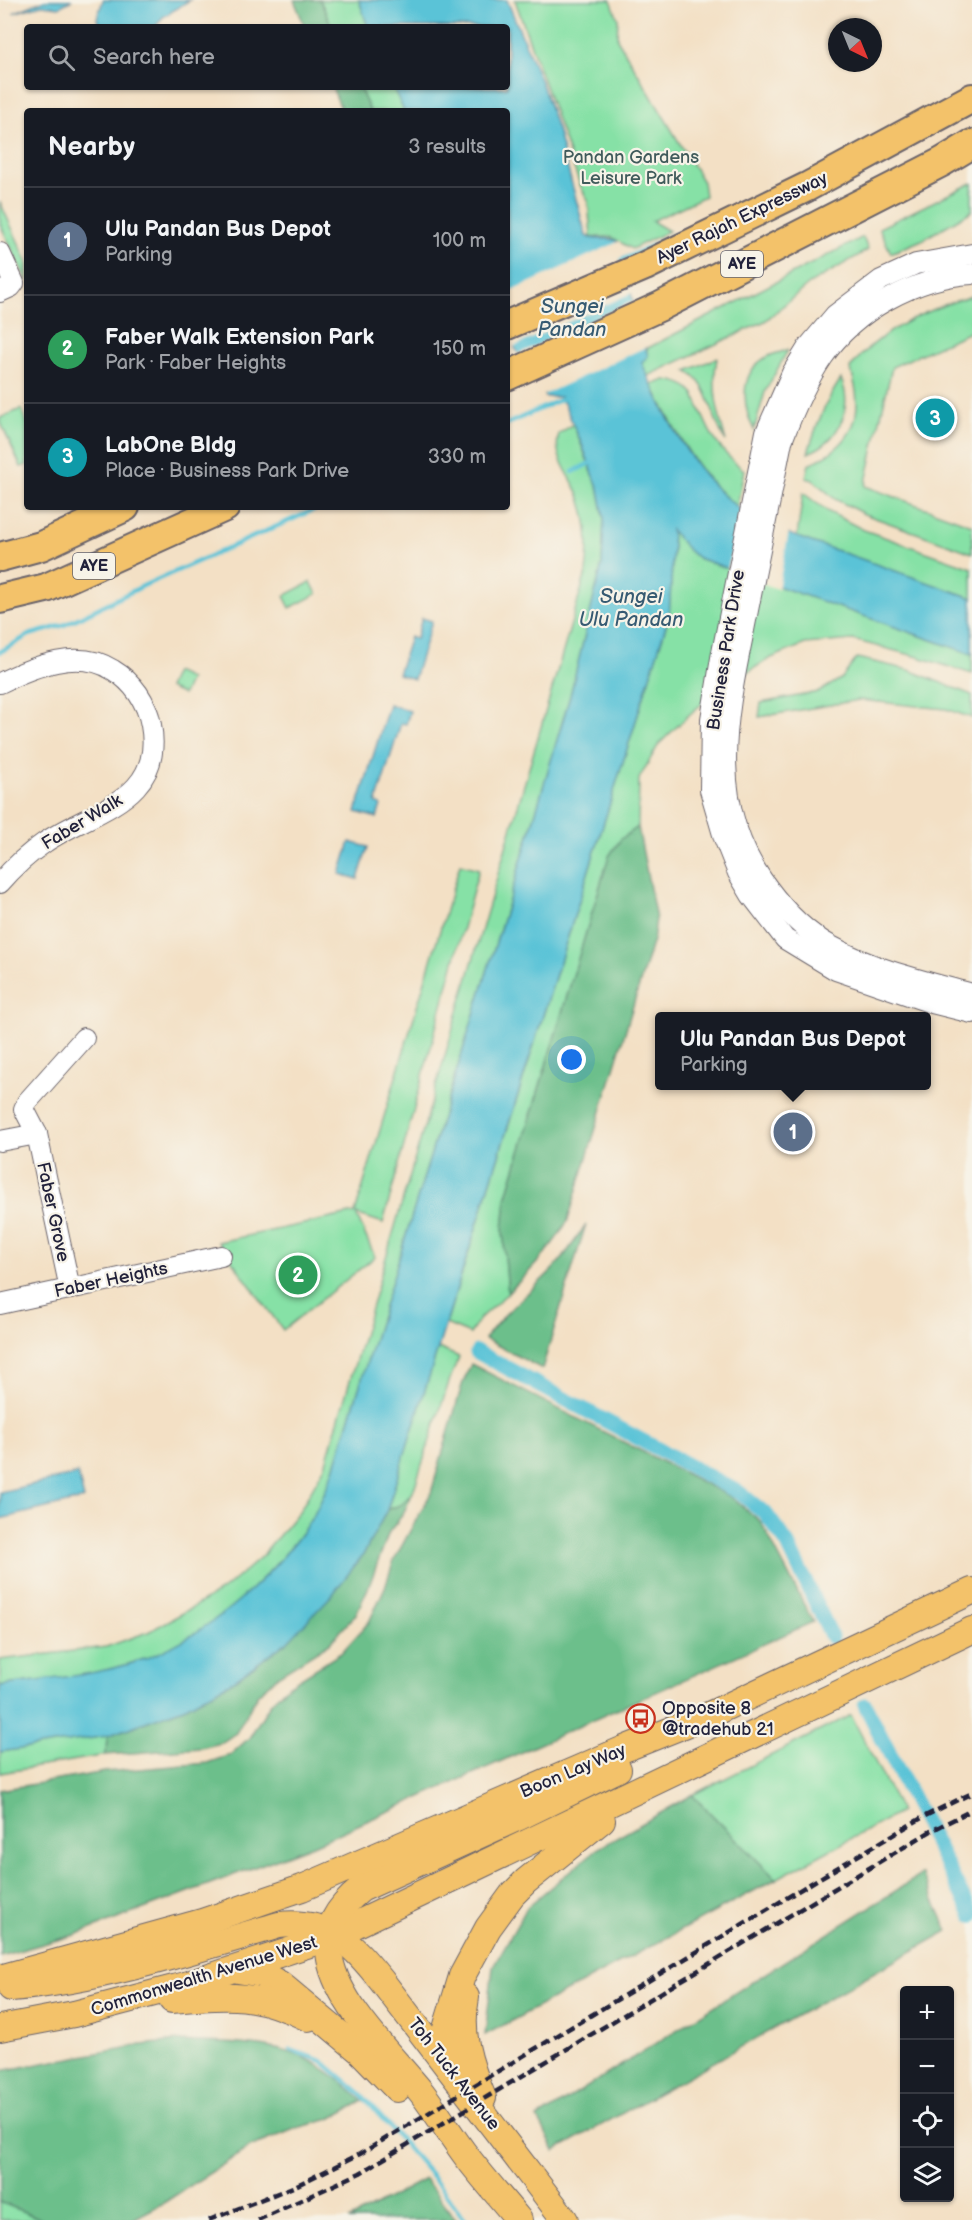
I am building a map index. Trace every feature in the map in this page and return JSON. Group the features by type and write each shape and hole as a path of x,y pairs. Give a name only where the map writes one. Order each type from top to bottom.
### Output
{"highway":[{"name":"Ayer Rajah Expressway","path":"510,325 645,266 807,187 972,98"},
{"name":"AYE","path":"510,375 661,306 972,146"},
{"name":"AYE","path":"0,557 41,546 119,510"},
{"name":"AYE","path":"0,599 46,588 218,510"}],"main road":[{"name":"Boon Lay Way","path":"0,1978 201,1922 302,1888 624,1749 709,1715 972,1591"},
{"path":"331,1935 972,1630"},
{"path":"331,1935 344,1905 361,1889 613,1772 709,1715"},
{"path":"454,2074 442,2051 445,2032 462,1976 488,1928 512,1895 526,1881 650,1784"},
{"path":"0,1989 32,1986 126,1967 279,1925 299,1923 314,1925 331,1935"},
{"path":"488,1928 468,1984 463,2027 470,2067 496,2130"},
{"name":"Commonwealth Avenue West","path":"0,2028 112,2005 234,1970 331,1935"},
{"name":"Toh Tuck Avenue","path":"519,2220 467,2157 423,2095 343,1994 335,1980 330,1959 331,1935 357,1950 565,2220"},
{"path":"234,1970 253,1971 271,1978 326,2021 380,2070 413,2107 467,2157"},
{"path":"112,2005 226,1995 256,1998 287,2008 309,2019 360,2051"}],"street":[{"path":"0,253 14,283 0,292"},
{"name":"Business Park Drive","path":"972,254 916,264 881,280 835,315 808,346 792,373 766,432 723,647 711,719 710,789 724,838 745,868 762,880 801,926 830,946 881,969 972,994"},
{"name":"Business Park Drive","path":"972,274 925,281 877,305 851,327 824,356 797,402 782,441 728,717 725,767 729,804 751,895 785,939 836,970 932,1003 972,1013"},
{"name":"Faber Walk","path":"0,683 32,669 63,660 85,660 107,666 122,675 140,695 149,714 154,739 148,768 128,796 44,843 0,883"},
{"name":"Faber Grove","path":"70,1289 37,1134 24,1109 25,1105 84,1038"},
{"path":"0,1141 37,1134"},
{"name":"Faber Heights","path":"0,1304 221,1256"}],"green space":[{"path":"294,0 320,0 331,24 304,24"},
{"path":"320,0 359,0 367,24 331,24"},
{"name":"Pandan Gardens Leisure Park","path":"515,0 611,0 618,19 617,39 703,182 705,196 652,221 669,231 632,249 611,237 591,237 588,201 580,185"},
{"path":"333,90 360,90 369,108 341,108"},
{"path":"360,90 394,90 403,108 369,108"},
{"path":"972,183 972,211 922,240 891,253 879,228"},
{"path":"0,202 24,254 24,275 0,224"},
{"path":"863,237 868,250 809,284 765,321 648,376 641,363 648,356 646,349"},
{"path":"972,296 972,331 892,367 865,486 972,525 972,553 864,514 835,499 813,480 806,478 809,464 837,447 853,426 857,399 850,368 875,343 905,323 938,307"},
{"path":"788,350 765,392 754,430 746,405 748,378 761,360"},
{"path":"717,358 715,390 726,441 701,384 686,371"},
{"path":"841,379 846,402 841,423 828,441 808,453 830,396"},
{"path":"665,380 681,384 694,394 718,445 744,470 737,507 722,494 688,451 652,385"},
{"path":"21,409 24,416 24,466 21,467 0,418"},
{"path":"573,424 599,490 604,518 602,564 570,696 530,832 333,1473 321,1501 297,1540 260,1581 218,1618 171,1647 147,1658 112,1669 0,1686 0,1660 106,1647 148,1632 225,1588 263,1555 300,1510 325,1466 586,573 587,526 577,490 560,459 557,442 559,434"},
{"path":"803,493 829,512 864,530 972,568 972,598 797,537"},
{"path":"671,528 698,558 972,654 972,674 853,640 805,644 769,659 717,691 659,744 639,779 638,827 621,839 609,856 506,1199 503,1230 508,1293 481,1317 470,1334 446,1324 669,616 673,547"},
{"path":"311,582 317,594 290,608 284,596"},
{"path":"857,658 909,670 972,695 972,718 946,709 859,700 759,717 761,703 819,692 842,678"},
{"path":"175,672 190,679 183,695 168,688"},
{"path":"638,827 656,919 653,940 568,1220 548,1250 508,1293 503,1230 506,1199 609,856 621,839"},
{"path":"460,864 479,869 383,1223 356,1214 375,1257 283,1330 218,1242 355,1213"},
{"path":"586,1224 542,1369 485,1339 509,1311 558,1264"},
{"path":"438,1348 459,1357 413,1492 402,1505 387,1510"},
{"path":"471,1364 731,1497 761,1522 813,1622 313,1845 75,1935 0,1956 0,1790 105,1772 207,1763 230,1755 249,1738 272,1701 288,1686 341,1653 369,1622 394,1560 431,1493 462,1385"},
{"path":"413,1492 403,1514 389,1532 356,1614 330,1643 279,1675 258,1694 236,1733 221,1743 201,1748 106,1755 107,1736 186,1707 233,1681 287,1642 363,1555 387,1510 402,1504"},
{"path":"851,1715 901,1812 776,1879 692,1795"},
{"path":"107,1736 106,1755 0,1773 0,1752"},
{"path":"692,1795 776,1879 485,2035 493,1967 528,1906 597,1849"},
{"path":"922,1874 948,1931 555,2151 538,2118"},
{"path":"178,2041 232,2043 269,2047 287,2052 320,2066 363,2101 330,2119 297,2128 250,2147 165,2202 132,2220 44,2220 0,2202 0,2071 141,2045"},
{"path":"425,2179 456,2220 349,2220"},
{"path":"0,2202 44,2220 0,2220"}],"water":[{"path":"45,0 72,0 59,7 42,5 13,13"},
{"path":"103,0 190,0 163,17 157,24 98,24 97,18"},
{"name":"Sungei Ulu Pandan","path":"359,0 507,0 542,84 557,129 586,236 617,241 648,356 642,363 666,415 697,465 722,494 765,524 972,598 972,654 698,558 671,530 673,547 669,616 387,1510 363,1555 332,1595 287,1642 233,1681 186,1707 107,1736 0,1752 0,1686 112,1669 147,1658 171,1647 217,1618 260,1581 297,1540 318,1507 333,1473 530,832 570,696 602,564 604,518 599,490 581,442 561,397 545,397 510,340 510,108 403,108 394,90 510,90 510,24 367,24"},
{"path":"422,618 432,621 414,679 398,674 410,637 416,639"},
{"path":"389,704 410,711 406,724 401,723 376,803 381,805 377,818 356,812"},
{"path":"350,842 368,847 358,879 340,874"},
{"path":"78,1474 84,1499 0,1519 0,1492"}],"pier":[{"path":"620,241 634,292 511,348 510,292"},
{"path":"636,300 648,346 541,396 516,355"},
{"path":"741,506 770,524 789,531 778,589 727,571"}],"waterway":[{"path":"622,260 675,235"},
{"path":"510,423 562,399"},
{"path":"573,472 590,463"},
{"path":"0,652 29,635 64,625 145,585 313,510"},
{"path":"477,1352 740,1493 766,1514 787,1543 832,1637"},
{"path":"865,1705 972,1915"},
{"path":"291,2050 322,2061 361,2094 433,2177 465,2220"}],"railway":[{"path":"209,2220 293,2187 360,2154 808,1885 925,1816 972,1793"},
{"path":"258,2220 360,2173 931,1831 972,1810"}],"place":[{"name":"LabOne Bldg","path":"935,418"},
{"name":"Ulu Pandan Bus Depot","path":"793,1132"},
{"name":"Faber Walk Extension Park","path":"298,1275"},
{"name":"Opposite 8 @tradehub 21","path":"641,1718"}],"water label":[{"name":"Sungei Pandan","path":"572,318"}]}
